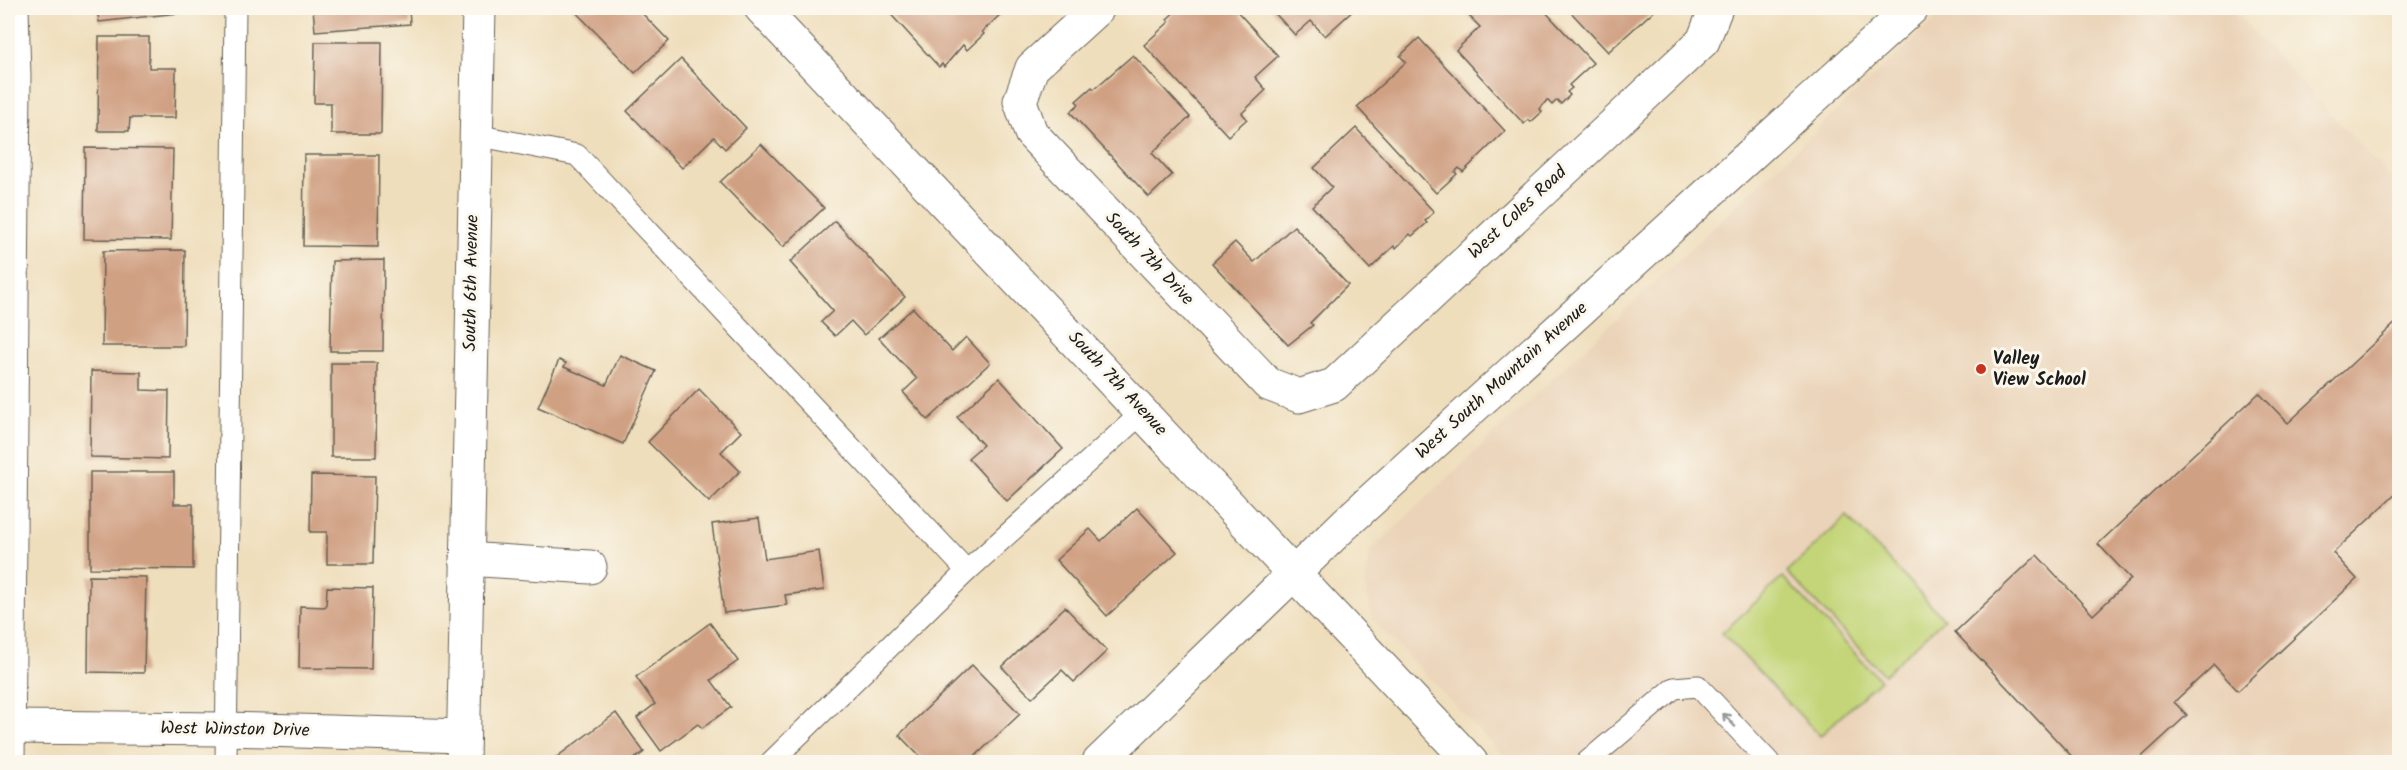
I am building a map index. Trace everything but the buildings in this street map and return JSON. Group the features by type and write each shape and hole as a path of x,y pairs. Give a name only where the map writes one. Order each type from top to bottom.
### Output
{"street":[{"path":"8,762 12,8"},
{"name":"South 6th Avenue","path":"463,749 479,8"},
{"name":"South 7th Avenue","path":"761,8 1471,762"},
{"name":"South 7th Drive","path":"1098,8 1032,69 1020,101 1031,133 1268,384 1299,396"},
{"name":"West Coles Road","path":"1299,396 1334,384 1703,41 1716,8"},
{"name":"West South Mountain Avenue","path":"1099,762 1362,508 1912,8"},
{"path":"466,559 590,567"},
{"name":"West Winston Drive","path":"8,727 226,729 463,749"}],"lane":[{"path":"226,762 235,8"},
{"path":"476,135 577,155 967,571"},
{"path":"771,762 967,571 1143,412"},
{"path":"1587,762 1674,688 1698,686 1769,762"}],"shaded area":[{"name":"Valley View School","path":"1946,8 2231,8 2399,186 2399,762 1509,762 1373,620 1365,585 1370,551"}],"green space":[{"path":"1847,516 1944,619 1884,675 1787,572"},
{"path":"1783,577 1880,680 1820,736 1722,633"}],"place":[{"name":"Valley View School","path":"1981,369"}]}
